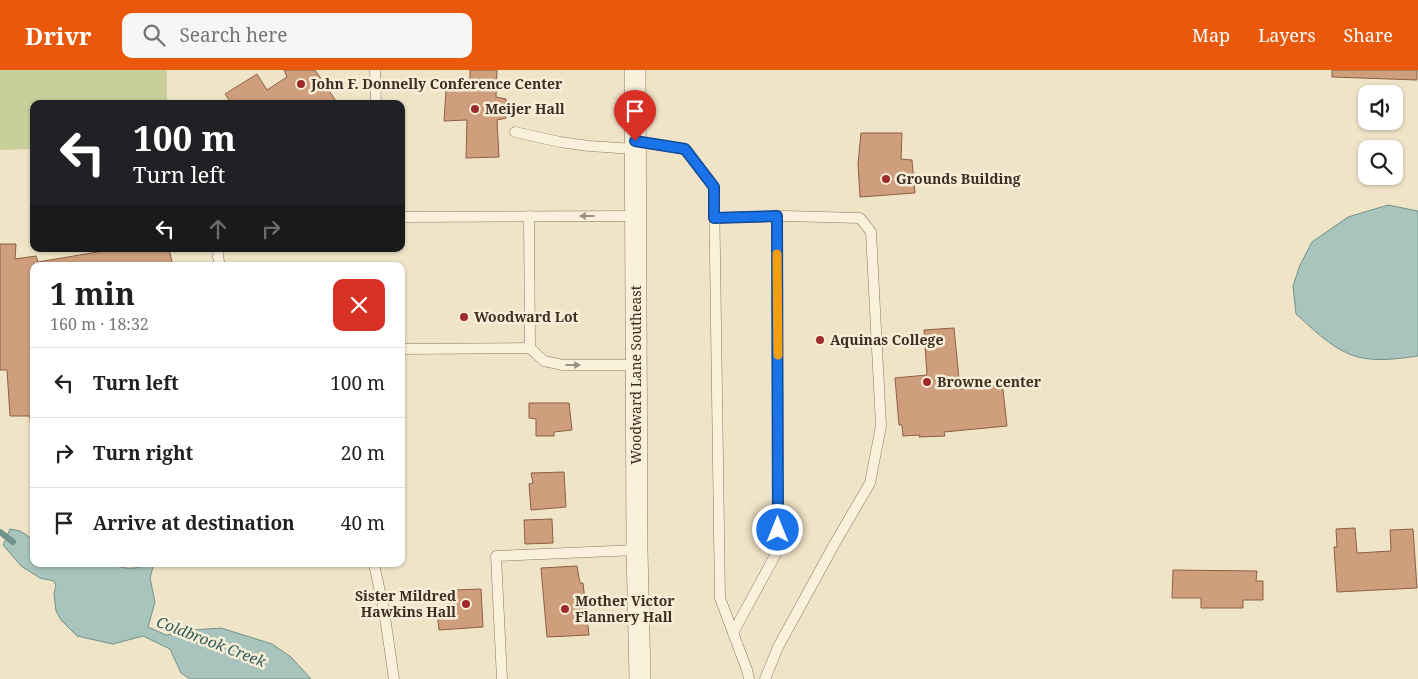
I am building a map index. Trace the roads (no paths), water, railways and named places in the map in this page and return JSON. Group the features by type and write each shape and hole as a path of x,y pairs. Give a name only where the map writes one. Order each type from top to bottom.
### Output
{"street":[{"name":"Woodward Lane Southeast","path":"635,70 637,550 640,679"}],"lane":[{"path":"375,70 376,100"},
{"path":"515,132 570,144 589,146 635,145 685,149 714,187 720,598 749,679"},
{"path":"529,216 530,348"},
{"path":"405,217 636,216"},
{"path":"714,218 777,216 860,218 871,232 881,426 870,483 778,648 765,679"},
{"path":"733,633 778,550 777,216"},
{"path":"405,349 530,348 544,361 563,365 636,365"},
{"path":"502,679 496,556 637,550"},
{"path":"375,567 384,610 394,679"}],"water":[{"path":"1388,205 1418,211 1418,356 1383,360 1366,359 1349,354 1334,346 1296,314 1293,286 1300,265 1312,242 1348,217"},
{"path":"10,529 20,531 30,537 30,567 153,567 150,578 155,602 148,627 166,635 221,628 272,644 291,657 311,679 190,679 181,673 170,649 143,636 113,644 77,636 61,620 56,611 54,593 56,586 54,581 40,578 21,566 3,545"}],"waterway":[{"name":"Coldbrook Creek","path":"0,532 13,542"}],"place":[{"name":"John F. Donnelly Conference Center","path":"301,84"},
{"name":"Meijer Hall","path":"475,109"},
{"name":"Grounds Building","path":"886,179"},
{"name":"Woodward Lot","path":"464,317"},
{"name":"Aquinas College","path":"820,340"},
{"name":"Browne center","path":"927,382"},
{"name":"Sister Mildred Hawkins Hall","path":"466,604"},
{"name":"Mother Victor Flannery Hall","path":"565,609"}]}
